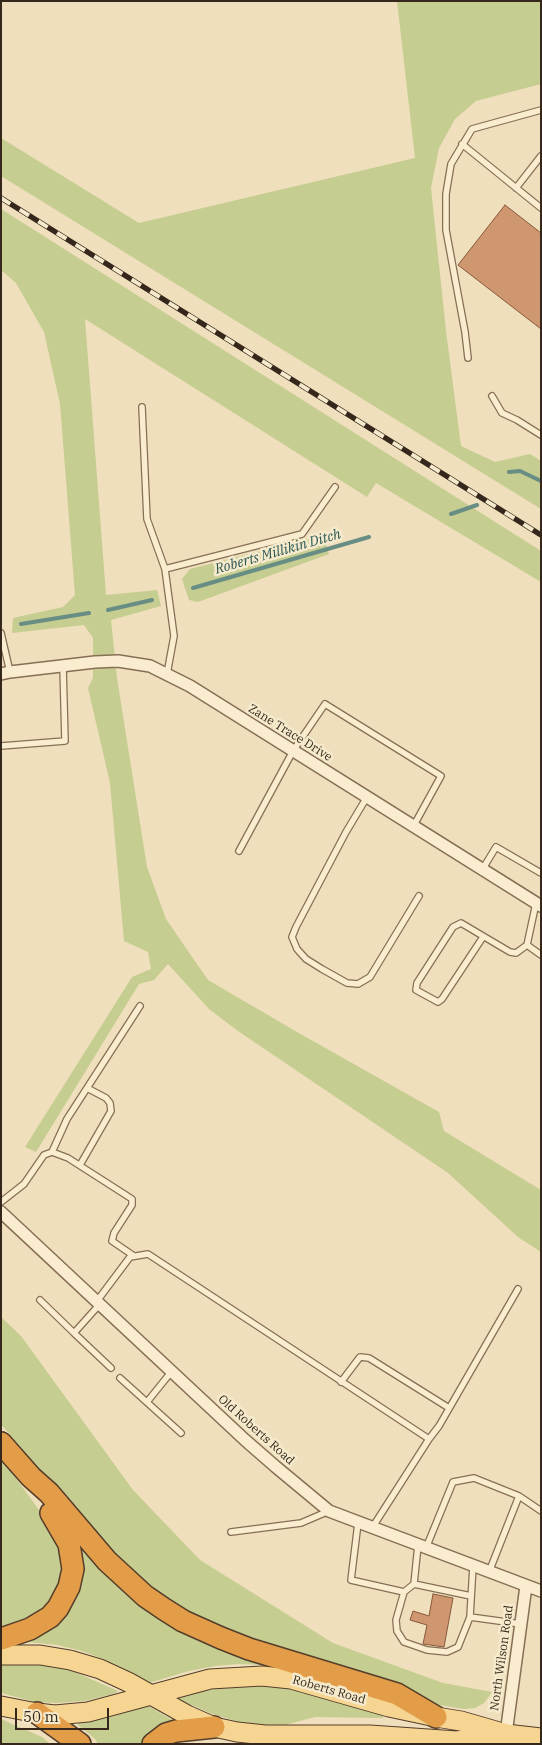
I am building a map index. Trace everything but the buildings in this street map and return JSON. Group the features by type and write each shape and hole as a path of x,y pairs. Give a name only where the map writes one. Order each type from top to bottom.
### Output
{"highway":[{"path":"1,1443 31,1477 49,1492 96,1550 118,1573 145,1596 183,1620 249,1649 397,1694 436,1717"},
{"path":"1,1639 39,1625 50,1617 64,1598 71,1581 72,1569 69,1544 64,1532 41,1499 31,1477"},
{"path":"37,1713 80,1744"},
{"path":"153,1744 166,1734 176,1731 214,1727"}],"main road":[{"name":"Roberts Road","path":"1,1655 40,1655 70,1660 100,1669 187,1715 214,1727 238,1732 265,1736 370,1735 457,1741 506,1734"},
{"name":"Roberts Road","path":"1,1706 55,1715 88,1712 210,1679 244,1676 276,1677 326,1688 389,1707 461,1721 506,1734 541,1738"}],"street":[{"name":"Zane Trace Drive","path":"6,673 118,661 150,666 190,686 538,905"},
{"name":"Old Roberts Road","path":"1,1212 270,1462 329,1511 541,1592"},
{"name":"North Wilson Road","path":"506,1734 526,1586"}],"lane":[{"path":"468,358 446,230 446,194 451,164 472,129 541,110"},
{"path":"462,144 541,208"},
{"path":"516,188 541,156"},
{"path":"492,396 502,413 541,435"},
{"path":"142,407 147,519 166,569 174,636 167,674"},
{"path":"166,569 302,534 335,487"},
{"path":"1,633 6,673"},
{"path":"1,746 65,740 63,666"},
{"path":"238,851 293,751 324,704 441,776 414,827"},
{"path":"367,797 346,832 296,927 292,937 297,949 306,959 322,970 347,983 358,984 370,977 419,896"},
{"path":"482,870 496,847 541,873"},
{"path":"483,937 442,999 438,1002 416,990 417,983 453,927 461,923 510,952 516,953 527,945 538,905"},
{"path":"527,945 541,955"},
{"path":"52,1152 68,1119 140,1006"},
{"path":"80,1165 111,1111 110,1103 106,1098 87,1088"},
{"path":"1,1202 24,1184 44,1154 52,1152 68,1158 132,1199 132,1205 114,1233 112,1241 134,1256"},
{"path":"74,1332 98,1303 130,1257 148,1254 429,1439"},
{"path":"372,1528 449,1408 518,1289"},
{"path":"40,1300 111,1368"},
{"path":"341,1382 360,1357 368,1358 449,1408"},
{"path":"147,1402 172,1372"},
{"path":"120,1378 181,1433"},
{"path":"472,1566 470,1617 458,1647 447,1652 427,1650 404,1642 397,1631 396,1620 404,1592 414,1584 422,1546 453,1482 474,1478 519,1496 541,1511"},
{"path":"489,1572 519,1496"},
{"path":"231,1532 302,1523 329,1511"},
{"path":"358,1522 351,1580 404,1592"},
{"path":"414,1584 471,1596"},
{"path":"470,1617 521,1624"}],"green space":[{"path":"397,1 541,1 541,84 476,101 455,119 439,148 431,188 446,331 461,446 495,462 530,454 541,461 541,509 1,176 1,138 139,223 415,158"},
{"path":"1,209 541,551 541,582 376,483 367,497 85,319 106,595 157,590 161,606 111,620 117,678 147,867 166,919 208,980 439,1112 444,1131 541,1190 541,1252 518,1237 448,1173 238,1031 209,1009 168,964 154,980 139,984 36,1152 25,1147 132,977 151,969 148,952 124,941 110,783 88,688 93,678 93,638 84,625 12,633 13,618 63,607 75,595 60,404 44,332 16,283 1,270"},
{"path":"323,535 329,554 198,602 189,600 182,579 190,569"},
{"path":"1,1317 21,1336 133,1490 200,1560 333,1643 443,1683 492,1692 484,1703 475,1708 464,1709 439,1705 413,1691 230,1634 192,1615 155,1591 91,1532 1,1424"},
{"path":"1,1458 56,1533 64,1554 63,1576 45,1610 30,1621 1,1630"},
{"path":"76,1539 96,1560 268,1665 239,1664 215,1666 189,1671 149,1683 103,1659 82,1651 57,1645 27,1642 27,1640 44,1632"},
{"path":"27,1663 54,1666 77,1673 118,1691 114,1694 84,1701 58,1703 36,1702 1,1693 1,1664"},
{"path":"231,1686 273,1686 297,1690 383,1715 383,1718 315,1717 285,1725 262,1725 240,1722 212,1714 178,1699 189,1694"},
{"path":"148,1706 176,1722 143,1744 98,1744 95,1739 78,1725 78,1722 107,1718"},
{"path":"1,1719 42,1737 50,1744 1,1744"}],"waterway":[{"name":"Roberts Millikin Ditch","path":"509,472 520,471 541,481"},
{"name":"Roberts Millikin Ditch","path":"451,514 477,505"},
{"name":"Roberts Millikin Ditch","path":"193,588 369,537"},
{"name":"Roberts Millikin Ditch","path":"108,610 152,600"},
{"name":"Roberts Millikin Ditch","path":"21,624 89,613"}],"railway":[{"path":"1,198 541,535"}]}
